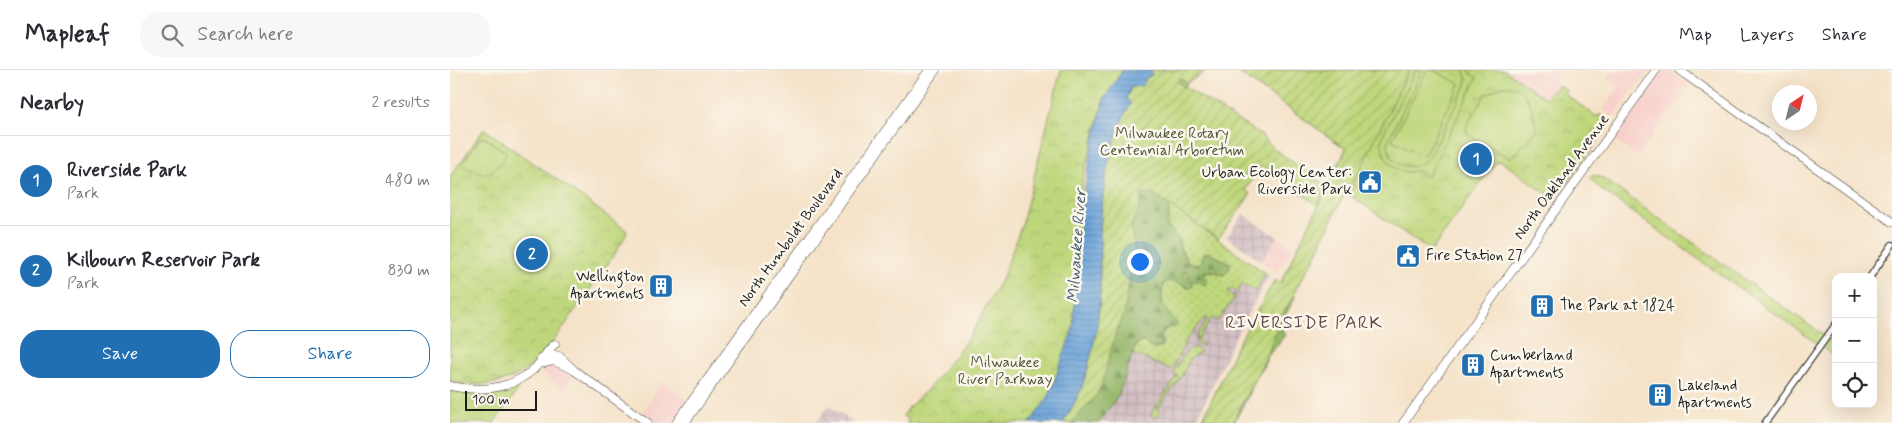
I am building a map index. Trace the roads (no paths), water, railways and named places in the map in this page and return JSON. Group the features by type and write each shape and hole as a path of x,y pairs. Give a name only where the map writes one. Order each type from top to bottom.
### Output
{"main road":[{"name":"North Humboldt Boulevard","path":"676,423 929,70"},
{"name":"North Humboldt Boulevard","path":"685,423 936,70"},
{"name":"North Oakland Avenue","path":"1403,423 1656,70"},
{"path":"1679,70 1892,222"},
{"path":"450,386 476,389 502,386 522,377 555,344 555,354 563,358 575,371"},
{"path":"540,361 554,361 575,371 648,423"}],"street":[{"path":"1873,273 1892,245"},
{"path":"1764,423 1832,330"}],"water":[{"name":"Milwaukee River","path":"1123,70 1151,70 1152,75 1147,77 1142,86 1131,87 1126,99 1131,103 1117,134 1108,167 1101,218 1099,308 1097,328 1090,359 1081,389 1063,423 1030,423 1049,396 1073,328 1080,217 1091,153 1104,99"}],"place":[{"name":"Riverside Park","path":"1476,159"},
{"name":"Urban Ecology Center: Riverside Park","path":"1370,182"},
{"name":"Kilbourn Reservoir Park","path":"532,254"},
{"name":"Fire Station 27","path":"1408,256"},
{"name":"Wellington Apartments","path":"661,286"},
{"name":"The Park at 1824","path":"1542,306"},
{"name":"Cumberland Apartments","path":"1473,365"},
{"name":"Lakeland Apartments","path":"1660,395"}],"district":[{"name":"RIVERSIDE PARK","path":"1304,323"}],"park label":[{"name":"Milwaukee Rotary Centennial Arboretum","path":"1172,142"},
{"name":"Milwaukee River Parkway","path":"1005,372"}]}
